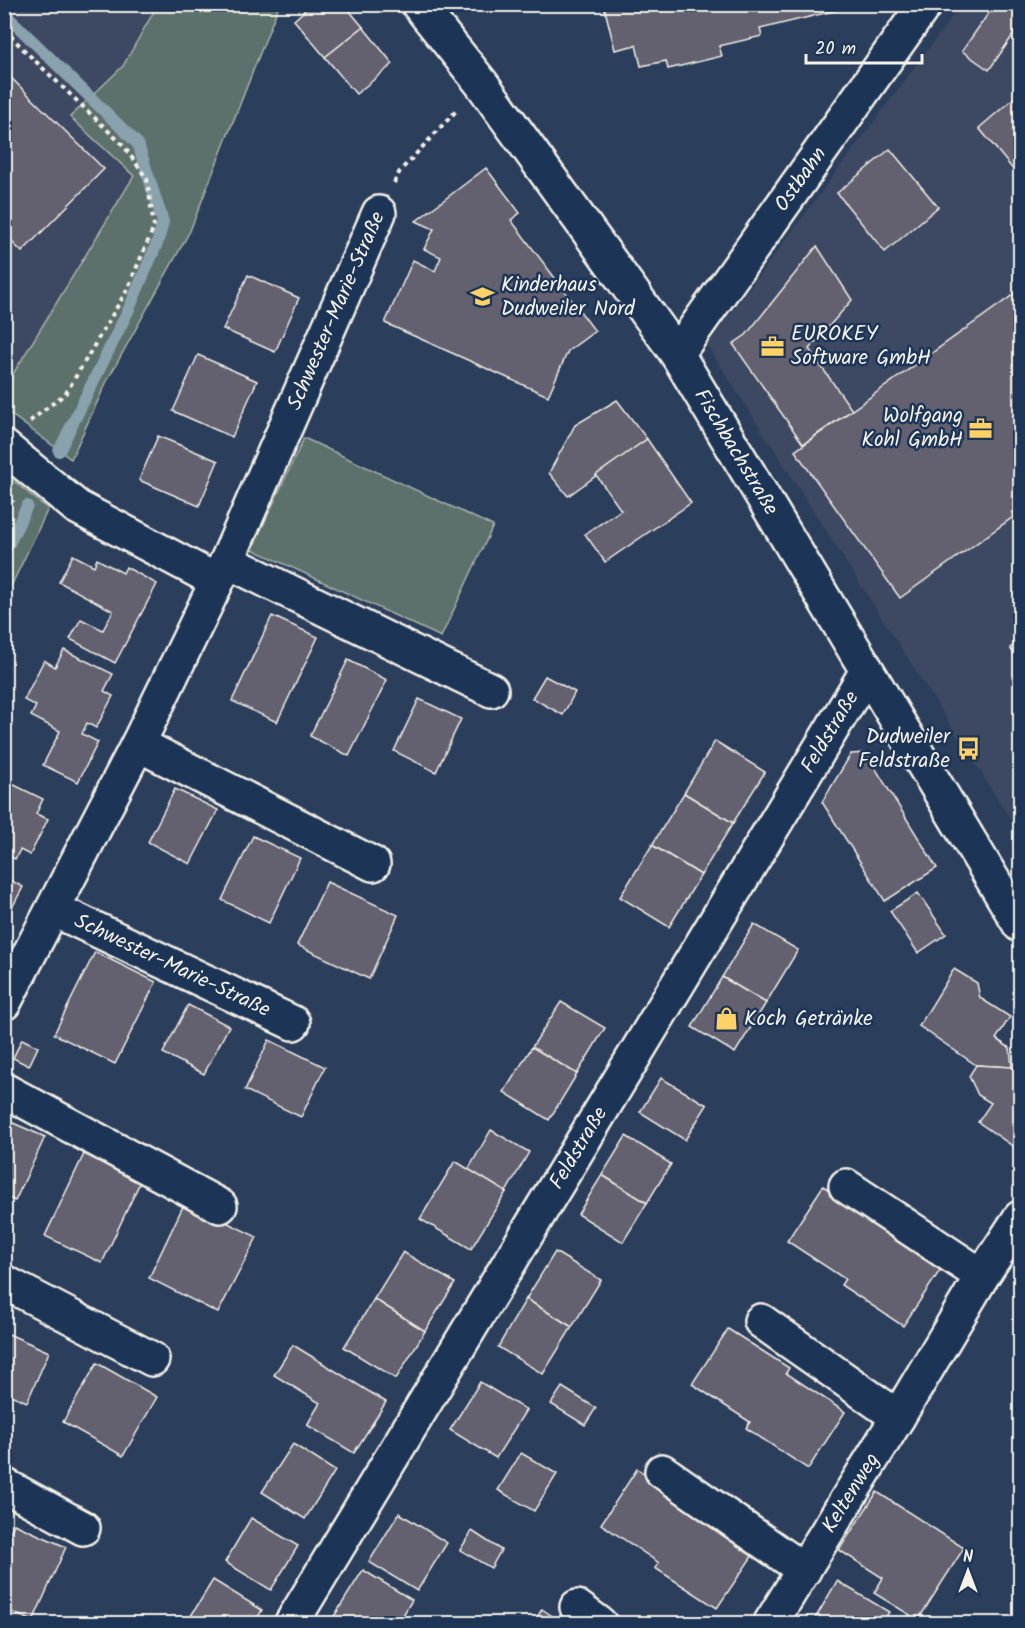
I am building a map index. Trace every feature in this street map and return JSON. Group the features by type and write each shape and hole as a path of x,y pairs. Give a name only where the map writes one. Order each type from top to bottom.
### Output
{"street":[{"name":"Fischbachstraße","path":"418,4 482,84 677,354 1020,925"},
{"name":"Ostbahn","path":"677,354 925,4"},
{"name":"Schwester-Marie-Straße","path":"4,1003 138,744 222,571 379,213"},
{"path":"13,438 77,507 490,690"},
{"name":"Feldstraße","path":"291,1623 867,671"},
{"path":"138,744 373,864"},
{"name":"Schwester-Marie-Straße","path":"53,909 293,1023"},
{"path":"4,1090 220,1206"},
{"path":"846,1186 982,1276"},
{"name":"Keltenweg","path":"770,1623 898,1417 982,1276 1020,1218"},
{"path":"4,1282 152,1359"},
{"path":"760,1321 898,1417"},
{"path":"662,1471 804,1570"},
{"path":"4,1485 83,1528"}],"path":[{"path":"4,29 27,54 123,145 147,179 154,227 127,290 66,393 13,438"},
{"name":"Schwester-Marie-Straße","path":"379,213 400,171 482,84"}],"shaded area":[{"path":"5,5 158,5 123,66 70,117 134,176 5,387"},
{"path":"961,5 1020,5 1020,834 707,345"}],"green space":[{"path":"158,4 279,5 190,231 107,381 71,459 5,410 5,387 134,176 70,117 123,66"},
{"path":"304,438 493,526 441,637 252,549"},
{"path":"5,474 48,509 5,599"}],"building":[{"path":"312,4 344,4 363,27 325,57 294,20"},
{"path":"594,4 850,4 850,7 760,29 762,36 719,46 722,56 668,69 666,61 641,66 636,45 615,50 604,6 595,8"},
{"path":"995,4 1020,4 1020,25 989,70 962,51"},
{"path":"363,27 393,64 356,94 325,57"},
{"path":"4,71 104,169 22,252 4,234"},
{"path":"1020,93 1020,178 979,128"},
{"path":"890,149 938,207 885,252 837,193"},
{"name":"Kinderhaus Dudweiler Nord","path":"486,168 520,213 511,220 595,331 568,351 548,396 385,323 413,260 435,271 441,257 424,249 434,229 416,221"},
{"name":"EUROKEY Software GmbH","path":"817,246 852,300 809,349 852,410 803,444 733,344 746,335"},
{"path":"248,275 299,298 275,352 223,329"},
{"path":"1020,290 1020,512 900,598 795,451"},
{"path":"198,355 257,381 232,437 173,411"},
{"path":"617,400 647,439 568,496 549,473 575,425"},
{"path":"158,436 218,461 199,506 139,480"},
{"path":"647,439 691,503 605,562 585,534 621,510 596,475"},
{"path":"73,555 94,566 97,559 123,573 126,567 157,584 115,663 70,639 81,619 103,630 113,611 59,582"},
{"path":"272,616 318,637 277,722 232,701"},
{"path":"1020,641 1020,663 1010,648"},
{"path":"64,650 113,674 104,691 113,696 96,728 87,723 82,734 98,742 78,782 43,765 60,731 31,716 36,706 24,700 44,660 55,667"},
{"path":"348,660 387,680 349,756 310,736"},
{"path":"545,676 575,692 563,715 532,698"},
{"path":"419,699 461,719 436,772 394,751"},
{"path":"715,741 765,772 733,823 684,793"},
{"path":"866,753 937,868 885,901 822,802 851,754"},
{"path":"4,780 43,799 36,814 48,819 30,855 20,850 15,859 4,854"},
{"path":"175,789 218,810 190,864 148,842"},
{"path":"684,793 733,823 701,875 652,845"},
{"path":"253,836 300,858 269,923 222,900"},
{"path":"652,845 701,875 669,927 620,897"},
{"path":"4,877 23,887 5,921 4,921"},
{"path":"327,882 398,915 369,979 297,945"},
{"path":"918,893 946,934 918,953 890,911"},
{"path":"754,924 798,950 766,1003 722,977"},
{"path":"95,952 156,982 115,1064 54,1034"},
{"path":"954,969 977,983 980,998 1010,1017 996,1039 1010,1048 1012,1067 976,1065 919,1026"},
{"path":"722,977 766,1003 735,1053 692,1027"},
{"path":"561,1002 605,1028 577,1074 532,1047"},
{"path":"188,1005 229,1026 204,1074 163,1053"},
{"path":"22,1039 38,1047 29,1066 13,1058"},
{"path":"269,1040 325,1067 301,1117 245,1090"},
{"path":"532,1047 577,1074 549,1120 504,1092"},
{"path":"976,1065 1012,1067 1020,1072 1020,1151 978,1122 991,1103 978,1095 969,1076"},
{"path":"661,1078 707,1105 685,1140 640,1112"},
{"path":"4,1119 45,1137 15,1201 4,1196"},
{"path":"491,1130 529,1152 506,1192 468,1170"},
{"path":"626,1136 671,1164 647,1203 602,1175"},
{"path":"84,1154 141,1180 102,1263 45,1236"},
{"path":"455,1161 506,1192 471,1249 420,1219"},
{"path":"602,1175 647,1203 623,1242 578,1214"},
{"path":"823,1186 884,1225 881,1230 941,1269 903,1326 841,1285 845,1279 787,1241"},
{"path":"185,1202 257,1237 218,1313 149,1278"},
{"path":"403,1252 455,1283 425,1331 374,1299"},
{"path":"555,1252 601,1280 572,1327 526,1299"},
{"path":"374,1299 425,1331 396,1379 344,1347"},
{"path":"526,1299 572,1327 543,1374 498,1347"},
{"path":"728,1329 789,1368 786,1373 845,1412 808,1469 746,1428 750,1422 692,1384"},
{"path":"4,1332 49,1352 27,1402 4,1392"},
{"path":"293,1345 386,1402 354,1453 307,1425 320,1403 274,1375"},
{"path":"97,1363 157,1397 123,1456 63,1422"},
{"path":"480,1382 526,1410 496,1458 450,1430"},
{"path":"562,1387 596,1408 585,1425 551,1404"},
{"path":"293,1444 335,1471 305,1519 262,1492"},
{"path":"521,1453 557,1474 534,1511 498,1490"},
{"path":"637,1469 698,1508 755,1552 717,1608 655,1568 659,1563 601,1524"},
{"path":"877,1492 964,1548 918,1620 874,1593 883,1578 839,1550"},
{"path":"399,1513 447,1543 417,1591 369,1562"},
{"path":"251,1518 298,1546 271,1590 225,1562"},
{"path":"14,1524 66,1547 33,1621 4,1609 4,1545"},
{"path":"472,1531 501,1550 491,1568 460,1550"},
{"path":"363,1570 412,1600 398,1624 342,1624 333,1618"},
{"path":"213,1580 262,1610 254,1624 186,1624"},
{"path":"837,1581 889,1612 882,1624 812,1624"},
{"path":"542,1609 564,1624 533,1624"}],"waterway":[{"path":"4,13 138,144 163,222 158,241 129,309 59,451"},
{"path":"4,554 27,506"}],"place":[{"name":"Kinderhaus Dudweiler Nord","path":"483,297"},
{"name":"EUROKEY Software GmbH","path":"773,346"},
{"name":"Wolfgang Kohl GmbH","path":"981,428"},
{"name":"Dudweiler Feldstraße","path":"968,749"},
{"name":"Koch Getränke","path":"726,1019"}]}
